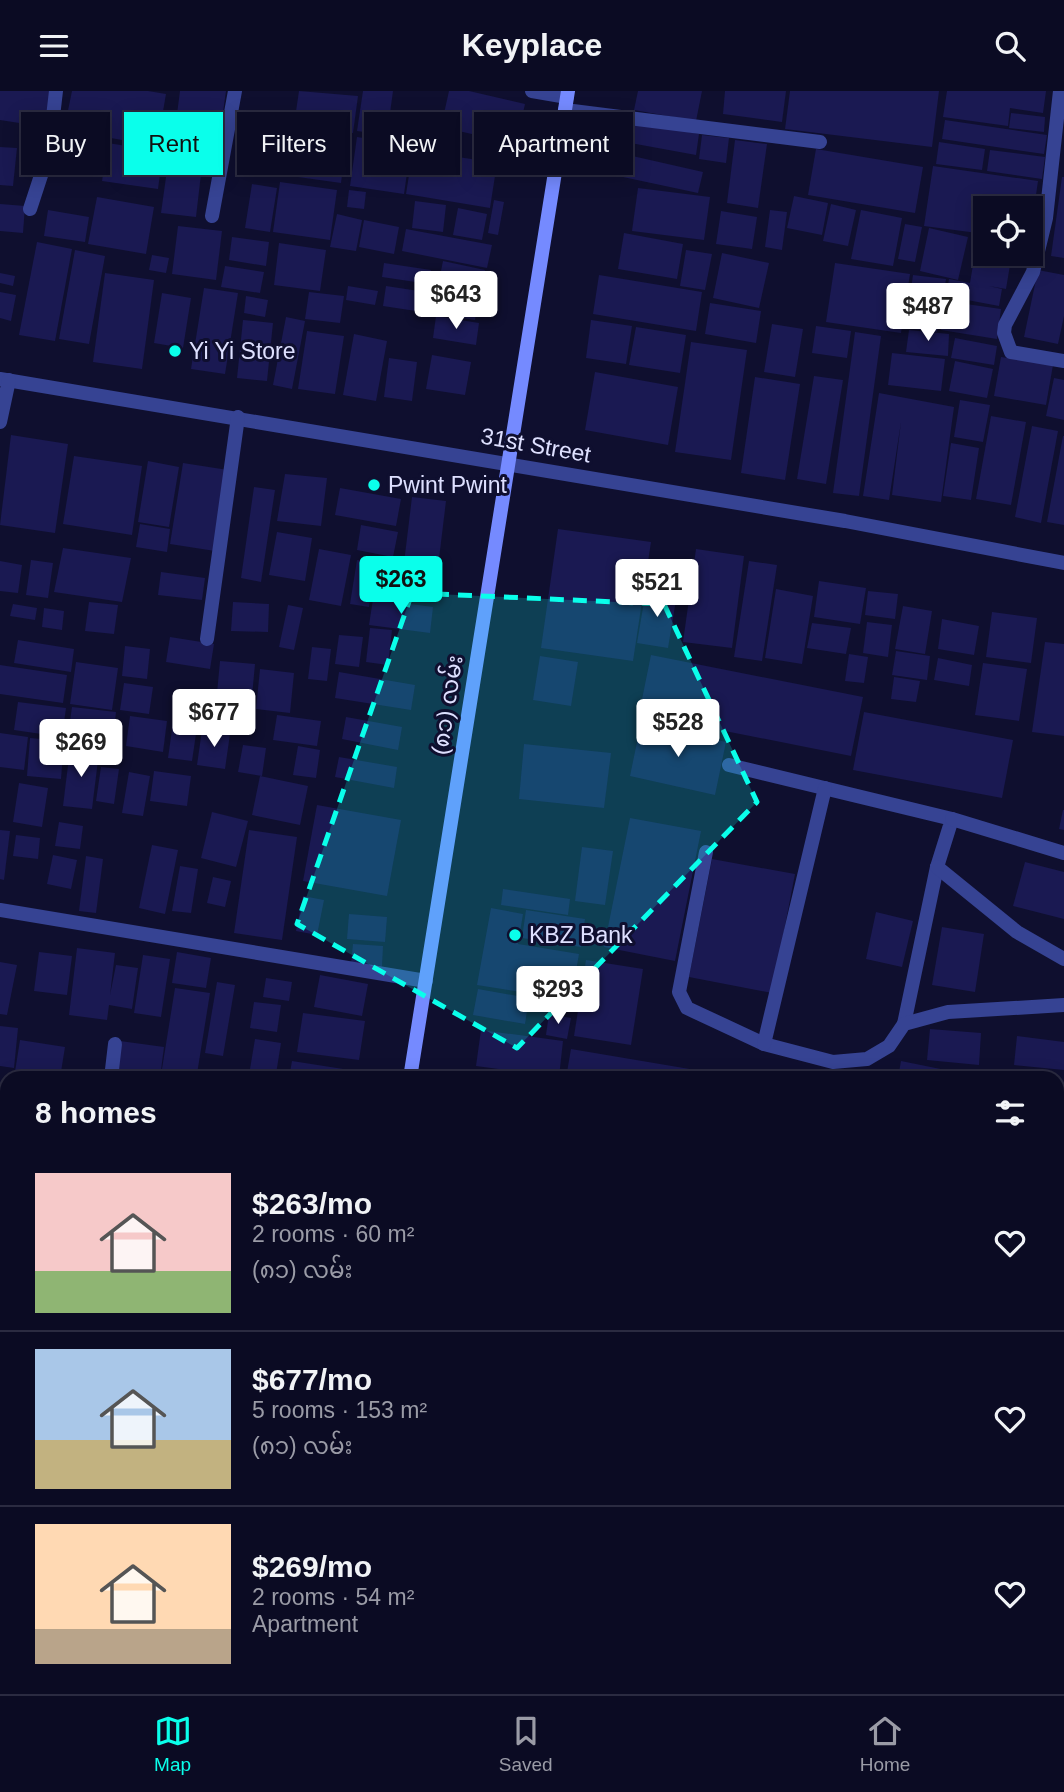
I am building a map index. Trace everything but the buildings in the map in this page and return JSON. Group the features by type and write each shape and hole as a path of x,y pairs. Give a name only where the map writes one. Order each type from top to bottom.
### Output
{"street":[{"path":"30,209 49,151 56,91"},
{"path":"212,216 235,91"},
{"path":"532,91 820,142"},
{"path":"1060,91 1046,218 1033,272 1005,324 1004,333 1011,352 1064,361"},
{"name":"(၈၁) လမ်း","path":"411,1071 567,99"},
{"path":"0,422 4,379"},
{"name":"31st Street","path":"4,379 845,521 1064,563"},
{"path":"207,639 237,417"},
{"path":"729,765 952,819 1064,853"},
{"path":"764,1044 825,787"},
{"path":"706,852 679,992 687,1008 764,1044 833,1062 867,1059 889,1047 904,1024 937,867 952,819"},
{"path":"937,867 1017,932 1064,959"},
{"path":"0,910 426,981"},
{"path":"904,1024 948,1012 1064,1005"},
{"path":"112,1071 115,1044"}],"highlighted area":[{"path":"412,593 664,604 757,802 517,1048 297,924"}],"place":[{"name":"Yi Yi Store","path":"175,351"},
{"name":"Pwint Pwint","path":"374,485"},
{"name":"KBZ Bank","path":"515,935"}]}
